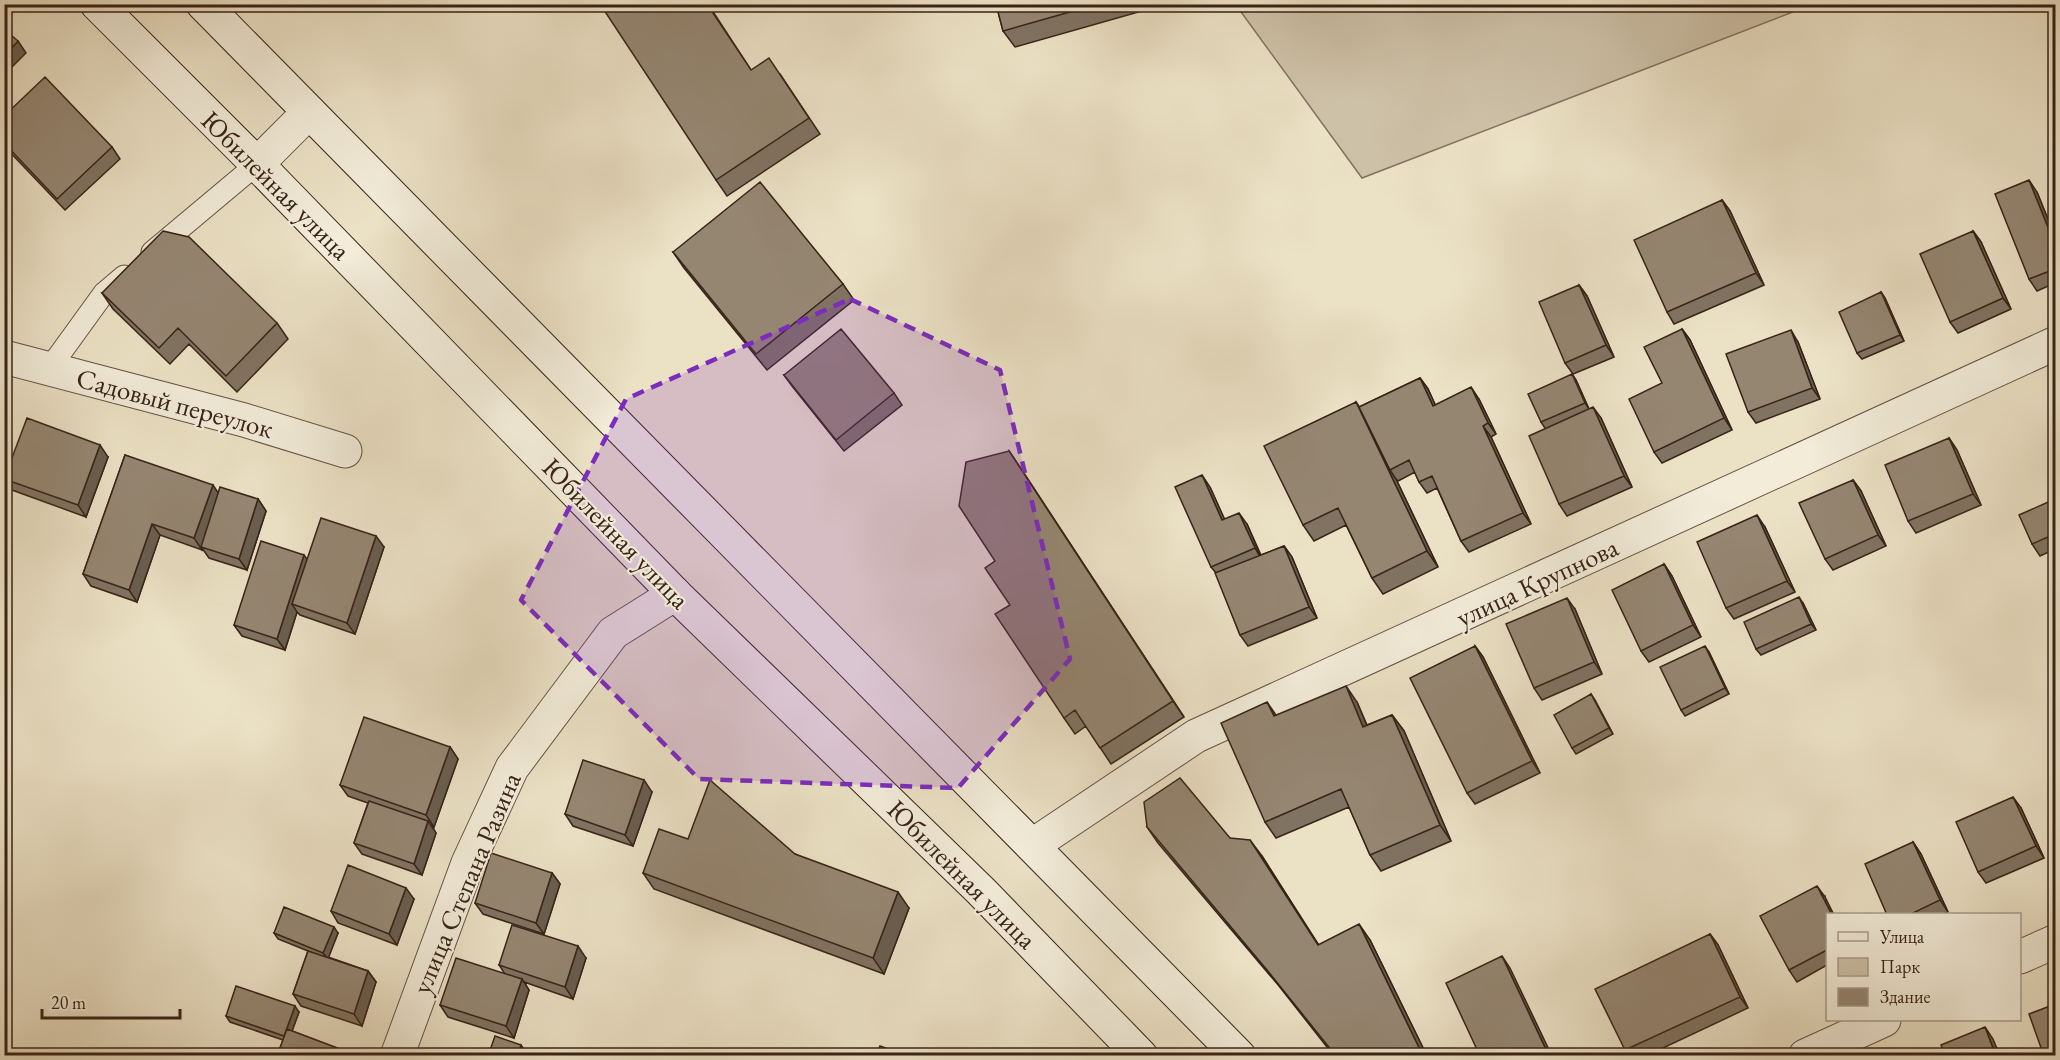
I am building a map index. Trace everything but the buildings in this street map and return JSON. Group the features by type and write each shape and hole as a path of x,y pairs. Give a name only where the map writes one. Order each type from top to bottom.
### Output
{"main road":[{"name":"Юбилейная улица","path":"97,4 257,164 675,594 981,891 1141,1056"},
{"path":"203,4 1239,1056"},
{"path":"257,164 309,112"},
{"name":"улица Крупнова","path":"1033,845 1196,736 2055,342"},
{"name":"Садовый переулок","path":"4,357 244,420 345,451"},
{"name":"улица Степана Разина","path":"397,1056 468,863 512,768 613,633 675,594"},
{"path":"2021,956 2055,941"},
{"path":"1805,1056 1882,1021"}],"lane":[{"path":"48,369 104,293 257,164"}],"highlighted area":[{"path":"850,299 1000,370 1070,659 958,788 699,779 521,600 626,399"}],"green space":[{"path":"1236,5 1811,5 1362,178"}]}
